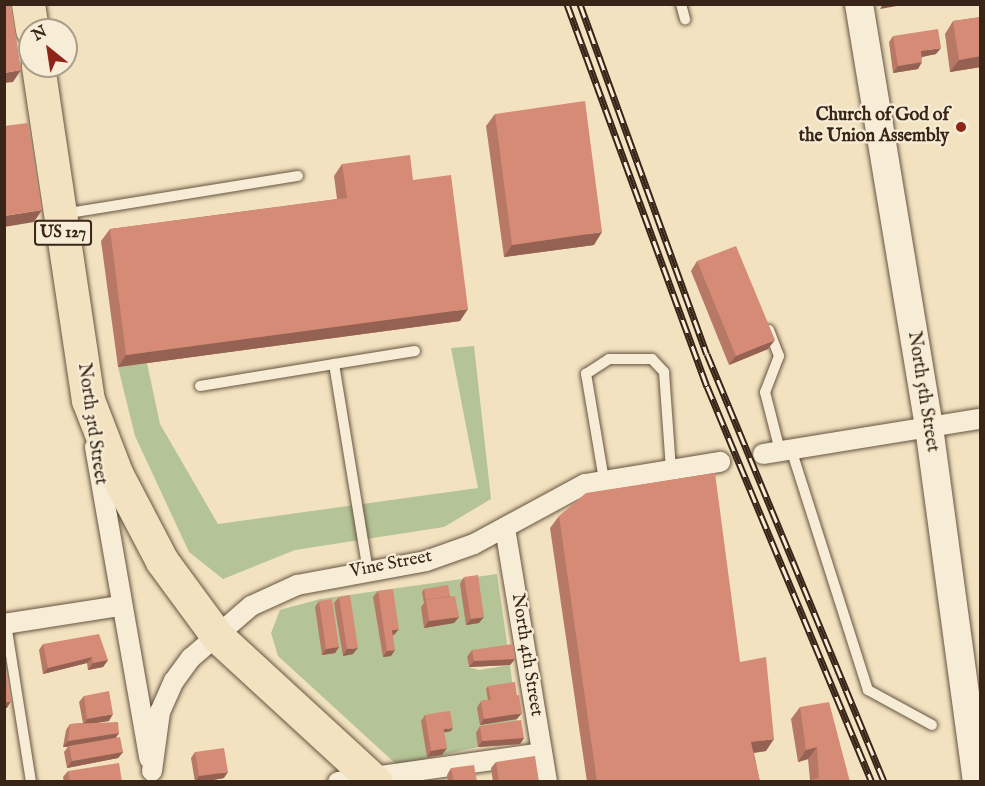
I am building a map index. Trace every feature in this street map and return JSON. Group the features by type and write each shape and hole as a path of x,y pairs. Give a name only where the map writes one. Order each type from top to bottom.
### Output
{"highway":[{"name":"North 3rd Street","path":"40,78 88,400"},
{"name":"US 127","path":"88,400 149,539 217,636 374,779"}],"street":[{"name":"North 5th Street","path":"859,4 966,664 976,782"},
{"name":"North 3rd Street","path":"88,400 119,606 153,776"},
{"path":"778,452 981,418"},
{"name":"Vine Street","path":"153,776 160,712 169,691 191,658 273,595 368,571 426,561 505,528 585,484 720,462"},
{"name":"North 4th Street","path":"505,528 547,782"},
{"path":"5,624 119,606"},
{"path":"338,782 374,779 542,753"}],"lane":[{"path":"681,4 685,19"},
{"path":"60,214 298,176"},
{"path":"763,315 779,356 765,392 778,452 868,690 932,725"},
{"path":"200,386 415,351"},
{"path":"604,480 586,374 609,359 652,359 664,372 671,469"},
{"path":"334,364 368,571"},
{"path":"5,624 31,782"}],"green space":[{"path":"474,346 491,499 444,527 295,550 223,579 189,552 135,436 118,367 147,363 160,424 218,524 478,488 451,348"},
{"path":"497,574 508,650 467,657 469,667 479,670 510,665 520,744 478,747 397,765 278,656 271,633 280,610 320,599"}],"building":[{"path":"4,4 11,4 18,50 18,71 4,73"},
{"path":"981,17 981,56 959,60 953,21"},
{"path":"938,29 941,48 921,51 922,62 898,66 893,36"},
{"path":"585,101 602,232 512,245 495,114"},
{"path":"28,123 42,210 4,216 4,126"},
{"path":"410,155 413,180 451,175 468,309 126,355 110,229 347,198 342,164"},
{"path":"736,246 775,340 736,356 697,261"},
{"path":"715,473 740,662 766,657 774,739 751,742 760,782 597,782 559,516 586,493"},
{"path":"478,575 484,617 471,619 464,577"},
{"path":"448,585 450,596 426,600 424,589"},
{"path":"393,589 399,629 392,630 395,650 387,651 378,591"},
{"path":"350,595 358,648 347,649 339,597"},
{"path":"455,596 459,617 429,621 426,600"},
{"path":"332,599 339,647 326,649 319,601"},
{"path":"99,634 108,660 93,663 92,657 48,668 43,644"},
{"path":"513,644 515,659 474,661 472,650"},
{"path":"4,660 11,701 4,703"},
{"path":"515,682 517,696 491,700 488,686"},
{"path":"109,691 113,714 87,719 84,696"},
{"path":"519,695 522,713 484,719 481,701"},
{"path":"829,702 850,782 803,782 819,778 817,747 806,750 800,707"},
{"path":"450,711 453,728 444,729 441,712"},
{"path":"441,712 447,748 431,751 425,715"},
{"path":"521,720 524,738 482,741 480,726"},
{"path":"118,722 119,733 68,741 70,724"},
{"path":"120,737 123,752 72,761 69,746"},
{"path":"224,748 228,772 199,776 195,752"},
{"path":"535,756 539,782 499,782 496,762"},
{"path":"119,763 122,782 70,782 68,771"},
{"path":"474,765 477,782 454,782 451,768"}],"railway":[{"path":"567,4 707,386 872,782"},
{"path":"580,4 707,354 884,782"}],"place":[{"name":"Church of God of the Union Assembly","path":"961,127"}]}
